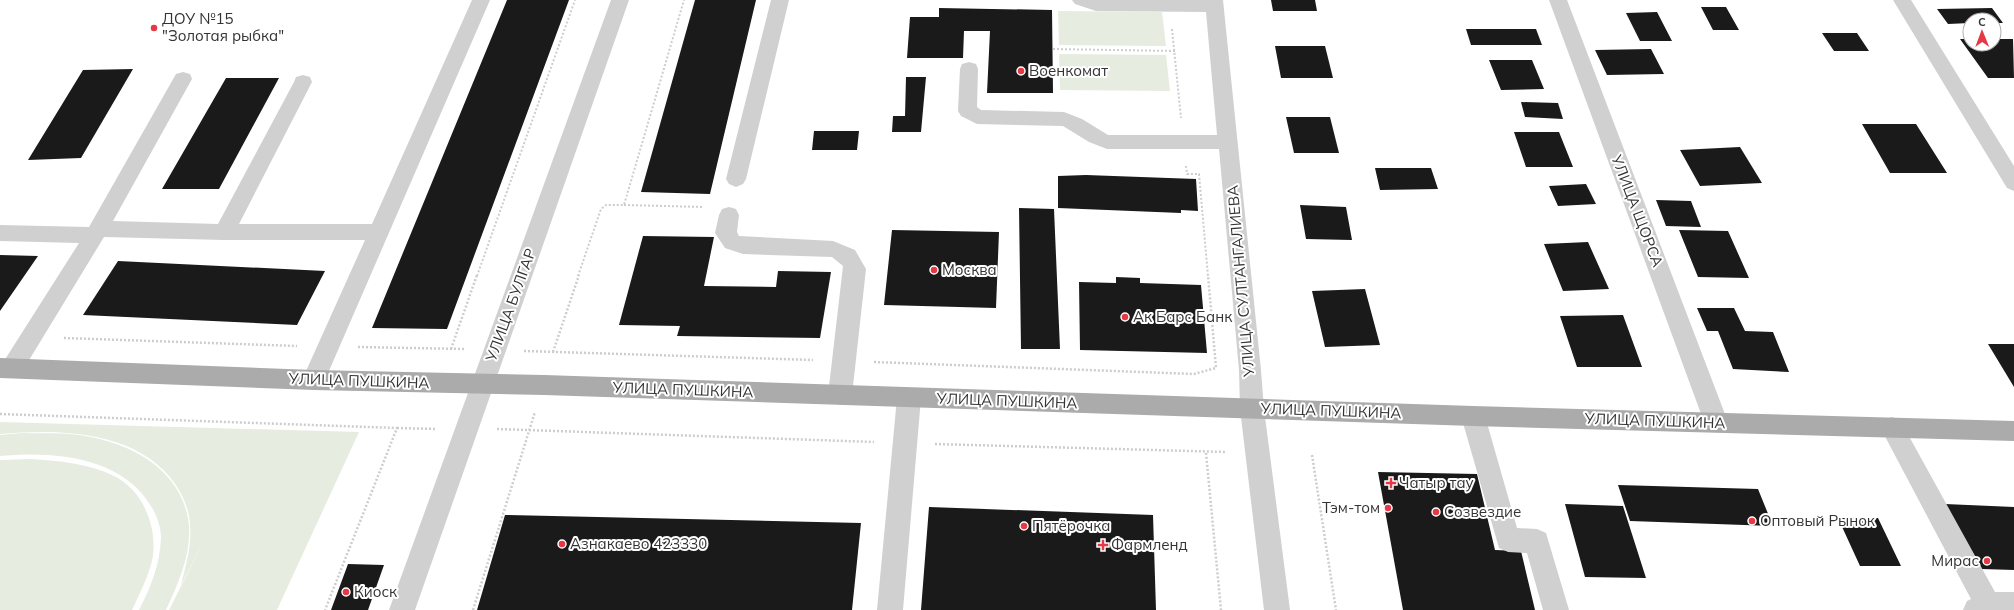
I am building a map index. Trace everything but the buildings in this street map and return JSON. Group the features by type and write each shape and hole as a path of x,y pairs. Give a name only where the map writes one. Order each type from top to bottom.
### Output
{"main road":[{"name":"УЛИЦА ПУШКИНА","path":"6,368 314,380 840,395 1473,416 2014,431"}],"street":[{"path":"314,380 481,0"},
{"name":"УЛИЦА БУЛГАР","path":"402,610 620,0"},
{"path":"736,179 780,0"},
{"path":"1081,0 1096,5 1170,6 1214,3"},
{"name":"УЛИЦА ЩОРСА","path":"1558,0 1716,422"},
{"path":"1902,0 2014,183"},
{"name":"УЛИЦА СУЛТАНГАЛИЕВА","path":"1214,3 1250,370 1252,408 1277,610"},
{"path":"969,69 967,107 968,111 976,118 1070,120 1075,122 1096,139 1107,142 1228,142"},
{"path":"6,368 32,336 97,232 183,78"},
{"path":"224,232 303,82"},
{"path":"729,215 726,233 732,242 744,246 833,249 843,252 852,259 855,269 840,395"},
{"path":"0,233 379,232"},
{"path":"890,610 909,398"},
{"path":"1473,416 1508,540 1537,542 1556,610"},
{"path":"1892,428 1982,607 2014,605"}],"path":[{"path":"451,349 576,0"},
{"path":"624,205 684,0"},
{"path":"32,336 329,347 495,350 844,361 1194,374 1216,368 1199,174 1187,174 1170,6"},
{"path":"1053,49 1175,50"},
{"path":"553,352 601,209 606,205 708,207"},
{"path":"473,610 537,406"},
{"path":"0,414 442,429"},
{"path":"325,610 397,428"},
{"path":"490,429 1206,453 1226,452"},
{"path":"1206,453 1221,610"},
{"path":"1312,456 1336,610"}],"shaded area":[{"path":"1058,11 1162,12 1166,46 1059,45"},
{"path":"1059,54 1166,55 1170,91 1060,90"},
{"path":"0,422 359,432 277,610 169,610 207,535 181,585 189,548 189,514 179,489 160,467 141,453 119,443 72,433 23,432 0,434"},
{"path":"22,433 70,434 103,440 138,454 154,464 167,476 178,490 185,507 189,526 189,537 183,569 166,610 139,610 154,575 159,557 161,533 154,511 136,487 120,475 102,466 82,460 62,456 0,456 0,435"},
{"path":"31,459 73,463 94,468 114,476 125,483 142,502 148,514 151,527 153,553 147,577 132,610 0,610 0,460"}],"place":[{"name":"ДОУ №15 \"Золотая рыбка\"","path":"154,28"},
{"name":"Военкомат","path":"1021,71"},
{"name":"Москва","path":"934,270"},
{"name":"Ак Барс Банк","path":"1125,317"},
{"name":"Чатыр тау","path":"1391,483"},
{"name":"Тэм-том","path":"1388,508"},
{"name":"Созвездие","path":"1436,512"},
{"name":"Оптовый Рынок","path":"1752,521"},
{"name":"Пятёрочка","path":"1024,526"},
{"name":"Азнакаево 423330","path":"562,544"},
{"name":"Фармленд","path":"1103,545"},
{"name":"Мирас","path":"1987,561"},
{"name":"Киоск","path":"346,592"}]}
